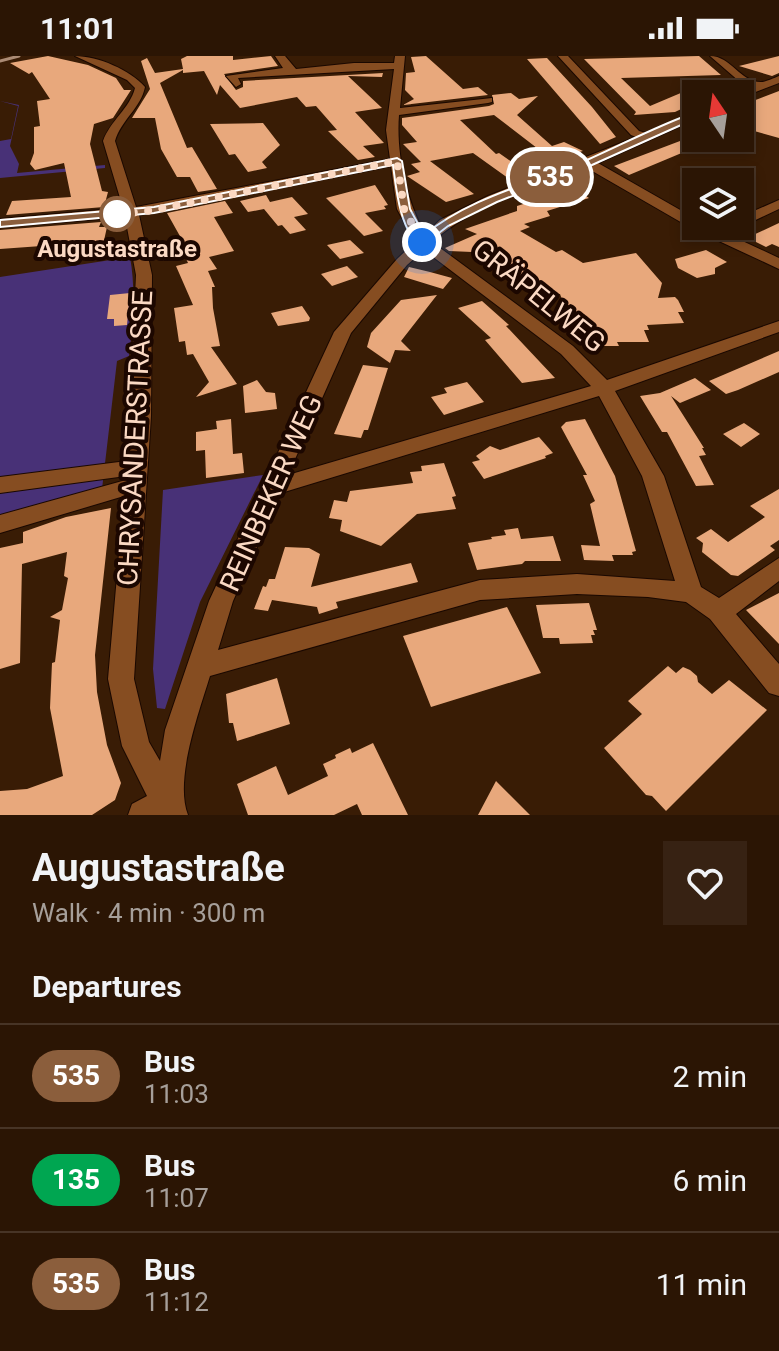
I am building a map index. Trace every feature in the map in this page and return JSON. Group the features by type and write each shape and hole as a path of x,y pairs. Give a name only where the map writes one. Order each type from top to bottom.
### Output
{"street":[{"name":"CHRYSANDERSTRASSE","path":"80,56 139,84 139,94 111,132 109,141 139,238 145,289 144,352 121,679 136,746 161,810"},
{"path":"280,56 289,70"},
{"path":"563,56 635,133 647,137"},
{"path":"715,56 744,80 759,85"},
{"path":"231,78 400,61 393,112 397,161 407,216 422,242"},
{"path":"754,88 779,79"},
{"path":"393,112 488,100"},
{"name":"REINBEKER WEG","path":"161,810 179,730 221,601 276,487 343,332 422,242 445,223 493,199 588,163 682,121"},
{"path":"0,223 131,213 397,161"},
{"path":"588,163 682,217"},
{"path":"754,216 779,204"},
{"path":"407,216 445,223"},
{"path":"728,240 779,264"},
{"name":"GRÄPELWEG","path":"422,242 534,322 604,388 653,476 691,593"},
{"path":"276,487 604,388 779,326"},
{"path":"0,485 136,476"},
{"path":"0,524 136,476"},
{"path":"719,612 779,568"},
{"path":"198,667 480,590 577,584 648,587 691,593 719,612 779,684"}],"shaded area":[{"path":"0,101 19,105 10,146 19,164 17,173 105,165 105,168 0,178 0,141 11,139 18,106"},
{"path":"130,257 133,306 129,356 117,361 102,489 0,516 0,277"},
{"path":"263,475 200,602 165,709 157,708 153,669 163,490"}],"building":[{"path":"48,56 88,65 116,78 124,90 131,90 113,118 94,124 90,144 102,191 108,192 104,207 6,215 12,201 71,197 64,163 35,170 30,164 34,153 34,127 40,126 37,101 50,99 32,72 29,74 10,63"},
{"path":"187,56 233,56 233,60 271,56 278,66 224,74 236,90 243,87 243,81 383,73 382,77 348,76 382,108 355,112 384,143 363,146 375,157 358,160 328,131 337,130 316,106 306,107 297,97 240,108 220,85 217,95 204,71 183,73 183,70 160,83 187,148 192,147 217,189 198,192 190,177 177,177 161,149 155,118 132,118 150,89 141,61 147,58 155,73 183,69 181,59"},
{"path":"426,56 463,89 478,87 488,95 403,105 414,99 405,90 406,73 415,72 411,57"},
{"path":"699,56 721,75 621,78 650,106 682,92 682,109 675,112 634,115 636,112 584,59"},
{"path":"779,56 779,73 772,76 739,66"},
{"path":"547,58 616,137 600,144 527,59"},
{"path":"779,91 779,138 754,131 754,101"},
{"path":"511,93 519,99 538,96 517,115 552,146 564,142 583,151 564,156 569,160 559,165 494,115 460,120 496,154 516,165 509,166 518,174 512,181 473,153 430,161 474,194 446,202 407,176 420,172 411,164 421,162 403,144 417,142 402,125 402,118 489,106 494,104 492,95"},
{"path":"263,123 280,145 262,162 267,168 248,172 235,154 229,155 210,124"},
{"path":"680,138 684,152 629,175 614,166 680,141"},
{"path":"375,185 388,205 384,206 386,209 365,213 383,231 364,236 326,198"},
{"path":"570,186 589,198 547,211 550,216 524,224 530,227 520,231 556,252 562,250 583,263 636,253 662,283 658,298 675,297 678,300 684,312 678,312 684,323 647,325 649,330 644,330 649,342 617,342 619,346 604,346 601,339 588,339 586,331 580,331 572,310 566,310 560,294 535,292 472,252 445,248 477,234 465,229 517,211 517,206"},
{"path":"266,195 270,202 292,197 308,214 294,217 306,230 290,234 282,225 278,226 264,209 248,212 240,201"},
{"path":"225,201 233,213 214,217 234,251 209,257 217,269 208,271 215,287 212,287 213,308 220,346 211,347 237,384 196,397 209,382 193,354 187,355 185,341 179,342 174,308 193,305 176,266 188,263 177,239 181,238 167,213"},
{"path":"101,222 99,227 107,227 103,245 121,255 86,260 84,248 66,251 69,244 0,249 0,230"},
{"path":"779,223 779,247 772,244 766,247 752,240 754,235"},
{"path":"350,240 364,253 340,259 327,245"},
{"path":"706,250 727,262 715,268 715,274 697,278 678,268 675,259"},
{"path":"347,266 358,277 332,286 321,274"},
{"path":"409,267 452,278 443,289 404,277"},
{"path":"130,293 127,325 114,326 114,319 107,319 110,295"},
{"path":"437,295 401,341 411,351 395,350 390,363 367,347 371,333 401,300"},
{"path":"482,301 509,325 506,326 555,378 522,383 485,340 491,338 458,308"},
{"path":"302,306 309,321 278,326 271,313"},
{"path":"779,351 779,372 738,390 726,394 709,381"},
{"path":"363,365 388,368 368,430 364,430 361,438 334,434"},
{"path":"695,378 711,390 680,403 671,396 704,448 706,455 699,456 714,485 696,486 667,432 662,432 640,396 660,393"},
{"path":"257,380 266,392 275,393 277,409 245,413 243,386"},
{"path":"467,382 484,402 444,415 431,397 447,393 444,388"},
{"path":"231,419 233,454 242,453 244,473 206,478 205,450 196,451 196,432 217,429 216,421"},
{"path":"585,419 615,476 636,551 632,552 633,555 612,555 614,561 584,560 581,545 600,546 590,504 595,501 583,475 587,475 561,427 566,422"},
{"path":"744,423 760,434 741,447 723,434"},
{"path":"539,437 553,453 546,458 484,479 472,462 480,460 476,456 490,446 500,450"},
{"path":"444,463 456,496 452,497 456,509 417,514 381,546 340,531 342,520 329,518 334,500 347,502 350,491 413,483 410,472 422,471 421,466"},
{"path":"779,489 779,540 770,546 775,550 738,576 731,575 702,552 703,543 696,538 711,529 728,542 765,517 750,506"},
{"path":"111,508 95,655 97,692 107,745 121,783 115,800 92,815 0,815 0,791 27,789 63,776 50,708 52,663 55,662 60,620 50,617 62,610 68,578 64,576 67,552 22,564 20,663 0,669 0,548 23,543 23,532 66,517"},
{"path":"518,528 521,539 553,536 561,561 525,561 477,570 468,543 506,535 504,530"},
{"path":"285,547 309,548 320,554 311,587 411,563 418,582 336,602 338,608 319,614 317,607 272,600 268,611 254,609 263,586 266,587 269,579 275,579"},
{"path":"779,593 779,644 746,610"},
{"path":"589,603 597,630 593,630 595,635 591,635 593,643 560,644 559,638 543,638 536,605"},
{"path":"507,607 541,673 431,707 403,636"},
{"path":"668,666 676,673 683,667 690,670 712,694 729,680 767,710 666,811 652,796 646,795 604,748 642,714 628,701"},
{"path":"277,678 290,724 237,741 233,723 229,723 226,694"},
{"path":"373,743 408,815 362,815 357,804 334,815 248,815 237,784 276,766 288,795 328,776 323,764 336,758 335,755 350,748 352,753"},
{"path":"496,781 530,815 478,815"}],"railway":[{"path":"0,61 19,56"}],"bus line":[{"name":"535","path":"0,223 154,210 397,161 404,209 422,242 445,223 493,199 588,163 682,121"}],"place":[{"name":"Augustastraße","path":"117,214"}],"route":[{"path":"117,214 104,216 154,210 397,161 404,209 422,242"}]}
